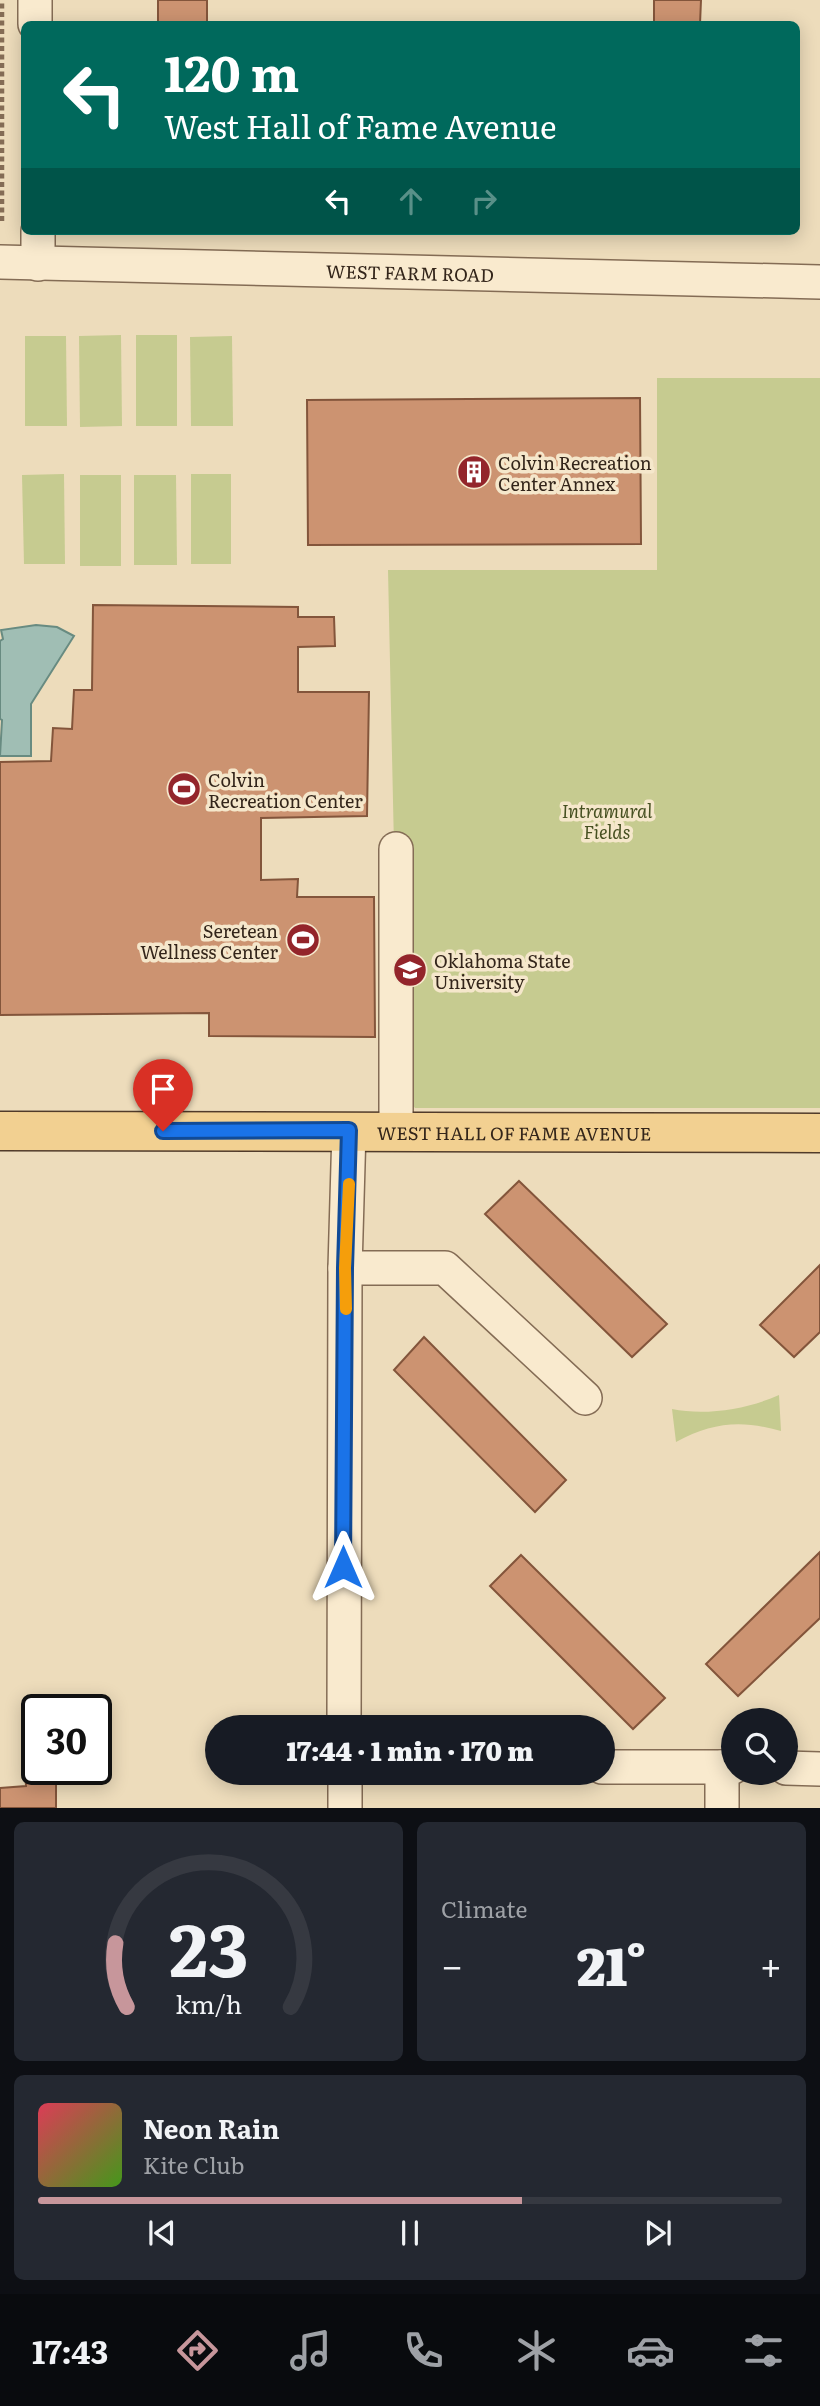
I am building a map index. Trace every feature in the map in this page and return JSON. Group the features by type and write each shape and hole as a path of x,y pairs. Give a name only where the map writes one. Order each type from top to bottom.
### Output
{"main road":[{"name":"WEST HALL OF FAME AVENUE","path":"0,1131 820,1133"}],"street":[{"path":"35,0 35,21"},
{"path":"38,235 38,264"},
{"name":"WEST FARM ROAD","path":"0,262 820,282"},
{"path":"396,849 396,1131"},
{"path":"344,1715 345,1268 349,1130"},
{"path":"345,1268 445,1268 585,1398"},
{"path":"615,1767 721,1767"},
{"path":"798,1768 820,1769"},
{"path":"345,1785 345,1808"},
{"path":"722,1808 725,1785"}],"path":[{"path":"2,0 2,221"}],"green space":[{"path":"121,335 122,426 80,427 79,336"},
{"path":"136,335 177,335 177,426 136,426"},
{"path":"25,336 66,336 67,426 25,426"},
{"path":"232,336 233,426 191,426 190,337"},
{"name":"Intramural Fields","path":"657,378 820,378 820,1108 415,1108 404,1095 399,1078 388,570 657,570"},
{"path":"64,474 65,564 24,564 22,475"},
{"path":"191,474 231,474 231,564 191,564"},
{"path":"80,475 121,475 121,566 80,566"},
{"path":"134,475 176,475 177,565 134,565"},
{"path":"779,1395 781,1431 753,1425 728,1425 703,1430 676,1442 672,1409 699,1412 727,1410"}],"water":[{"path":"36,625 57,627 74,636 31,704 31,756 0,756 1,630"}],"building":[{"path":"158,0 207,0 207,21 158,21"},
{"path":"654,0 701,0 700,21 654,21"},
{"name":"Colvin Recreation Center Annex","path":"640,398 641,544 308,545 307,400"},
{"name":"Colvin Recreation Center","path":"93,605 298,607 298,617 334,617 335,646 298,647 298,692 369,692 367,816 261,818 261,880 298,879 297,897 374,897 375,1037 209,1036 209,1013 0,1015 0,762 51,761 53,728 72,729 74,690 92,690"},
{"path":"519,1181 667,1324 632,1357 485,1214"},
{"path":"820,1265 820,1332 794,1357 760,1325"},
{"path":"424,1337 566,1480 535,1512 394,1370"},
{"path":"820,1552 820,1618 738,1696 706,1664"},
{"path":"521,1555 665,1698 633,1729 490,1586"},
{"path":"56,1785 56,1808 0,1808 0,1788"}],"slow traffic":[{"path":"346,1309 349,1184"}],"place":[{"name":"Colvin Recreation Center Annex","path":"474,472"},
{"name":"Colvin Recreation Center","path":"184,789"},
{"name":"Seretean Wellness Center","path":"303,940"},
{"name":"Oklahoma State University","path":"410,970"}],"route":[{"path":"163,1131 349,1130 345,1268 343,1567"}]}
